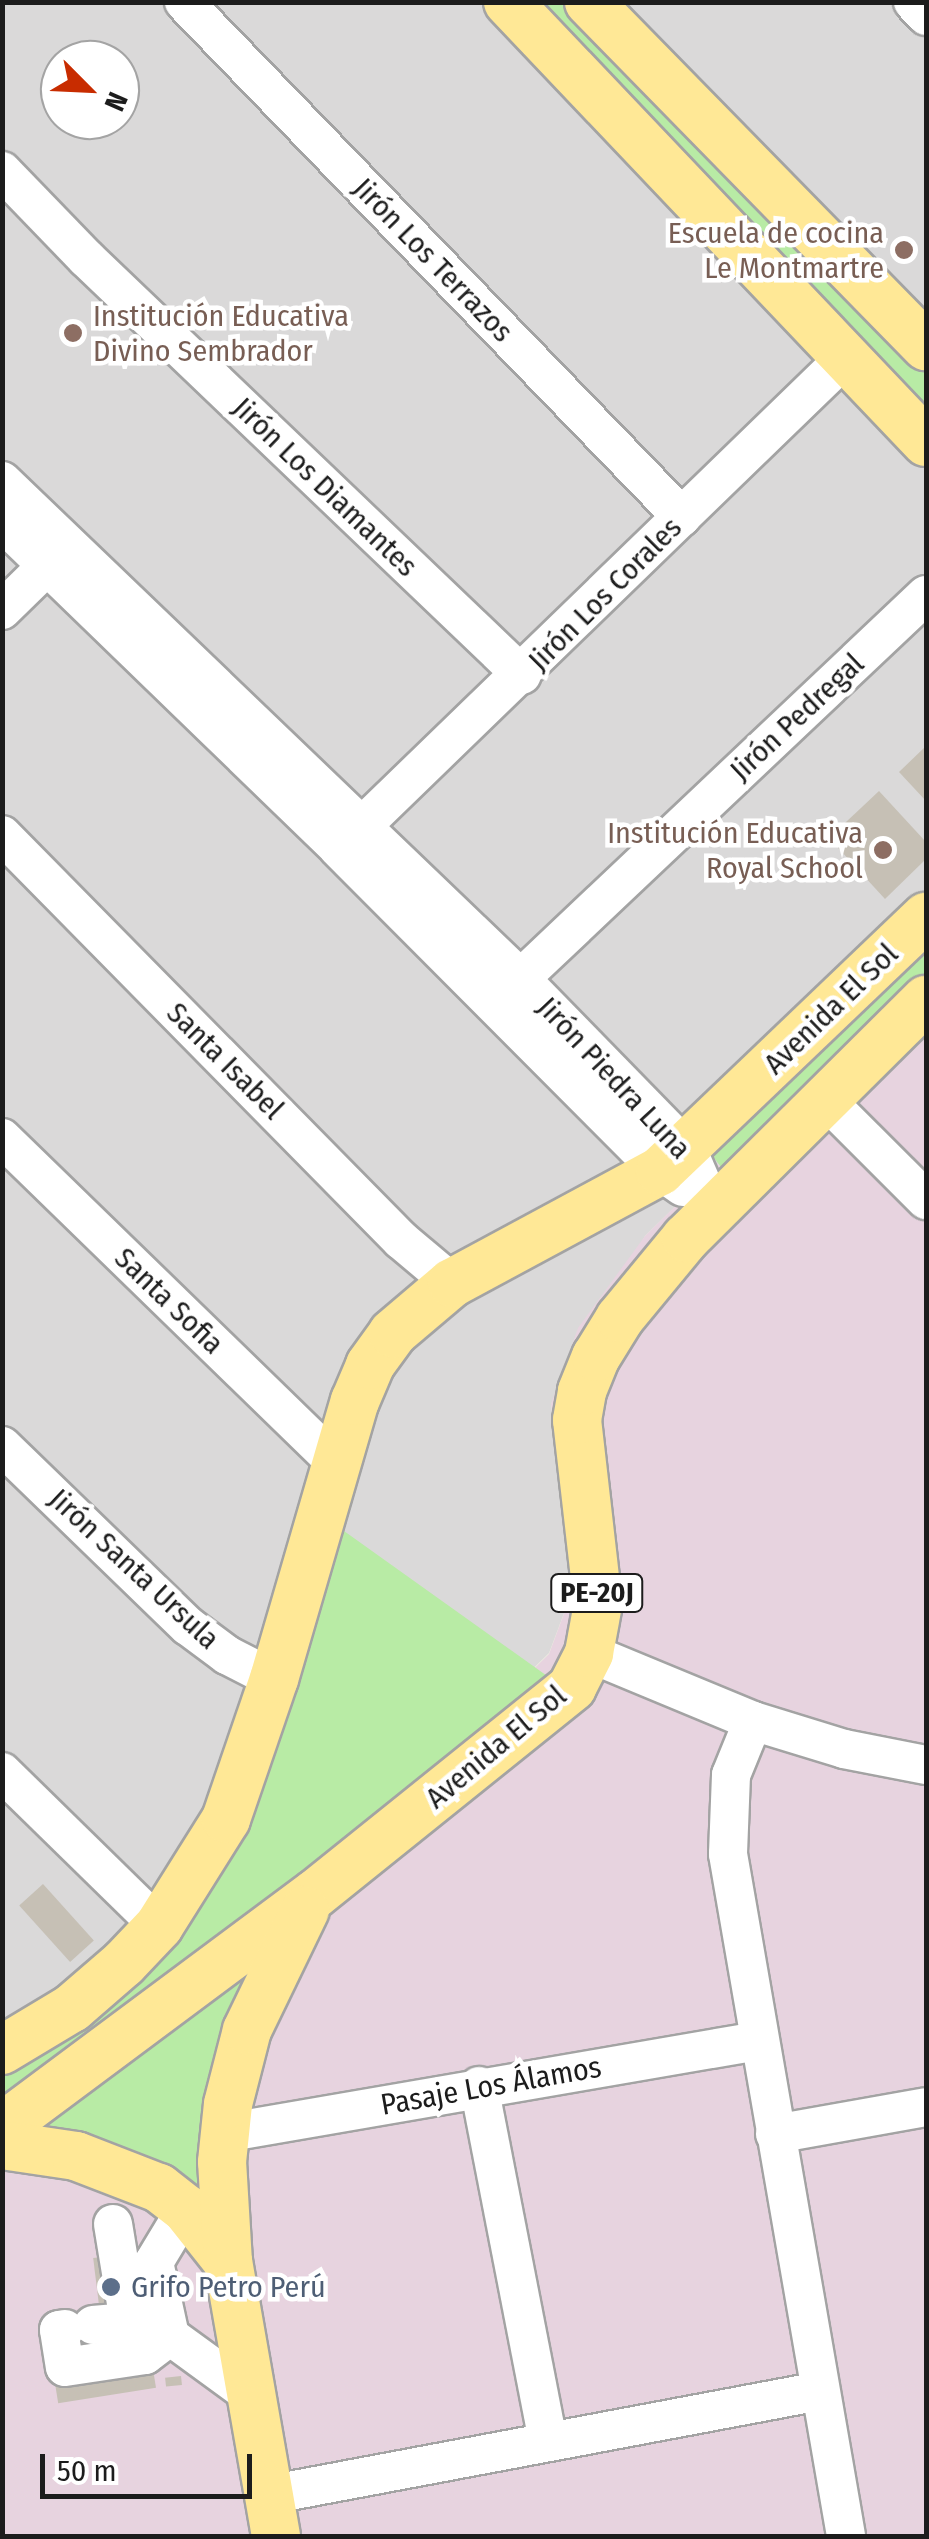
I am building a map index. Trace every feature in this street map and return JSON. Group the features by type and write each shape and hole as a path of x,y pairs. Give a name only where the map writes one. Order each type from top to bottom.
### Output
{"main road":[{"path":"508,2 926,442"},
{"path":"589,2 926,346"},
{"name":"Avenida El Sol","path":"2,2050 72,2008 159,1926 226,1819 274,1680 370,1365 393,1333 452,1283 674,1160 926,917"},
{"name":"Avenida El Sol","path":"2,2128 314,1894 554,1706 572,1687 589,1652 598,1604 578,1420 582,1391 620,1318 713,1209 926,1000"},
{"name":"PE-20J","path":"272,2516 228,2262 221,2189 224,2134 247,2030 314,1894"},
{"path":"2,2145 105,2164 159,2188 186,2209 228,2262"}],"street":[{"name":"Jirón Los Terrazos","path":"184,2 682,517"},
{"path":"913,2 926,16"},
{"name":"Jirón Los Diamantes","path":"2,170 86,258 522,676"},
{"name":"Jirón Los Corales","path":"361,828 522,676 846,357"},
{"name":"Jirón Piedra Luna","path":"2,482 361,828 507,991"},
{"name":"Jirón Piedra Luna","path":"2,522 507,991 674,1160 713,1209"},
{"path":"2,610 47,566"},
{"name":"Jirón Pedregal","path":"507,991 926,595"},
{"name":"Santa Isabel","path":"2,835 401,1240 452,1283"},
{"path":"824,1100 926,1200"},
{"name":"Santa Sofia","path":"2,1138 337,1464"},
{"name":"Jirón Santa Ursula","path":"2,1446 188,1626 227,1655 274,1680"},
{"path":"589,1652 753,1721 844,1750 926,1765"},
{"path":"753,1721 731,1775 726,1816 734,1906 846,2536"},
{"path":"7,1786 159,1926"},
{"name":"Pasaje Los Álamos","path":"224,2134 478,2086 758,2041"},
{"path":"478,2086 548,2440"},
{"path":"775,2134 926,2106"},
{"path":"96,2325 113,2224 105,2164"},
{"path":"154,2262 186,2209"},
{"path":"113,2224 154,2262 170,2336"},
{"path":"170,2336 146,2355 65,2367 59,2330 96,2325 170,2336 251,2395"},
{"path":"272,2516 548,2440 820,2392"}],"shaded area":[{"path":"3,3 926,3 926,961 645,1236 551,1404 572,1592 549,1653 429,1771 3,2082"},
{"path":"926,961 926,2536 3,2536 3,2082 429,1771 549,1654 572,1592 551,1404 578,1328 645,1236"}],"green space":[{"path":"529,3 571,3 926,365 926,415"},
{"path":"926,935 926,990 724,1171 711,1154"},
{"path":"337,1526 550,1678 551,1697 3,2110 3,2066 147,1961"},
{"path":"262,1949 214,2201 30,2127"}],"building":[{"path":"926,746 926,801 899,772"},
{"name":"Institución Educativa Royal School","path":"879,791 926,842 926,859 885,899 829,838"},
{"path":"43,1884 94,1940 70,1962 19,1905"},
{"path":"117,2255 124,2312 100,2314 93,2258"},
{"path":"153,2369 156,2388 58,2403 55,2384"},
{"path":"181,2376 182,2385 166,2387 165,2378"}],"place":[{"name":"Escuela de cocina Le Montmartre","path":"904,250"},
{"name":"Institución Educativa Divino Sembrador","path":"73,333"},
{"name":"Institución Educativa Royal School","path":"883,850"},
{"name":"Grifo Petro Perú","path":"111,2287"}]}
